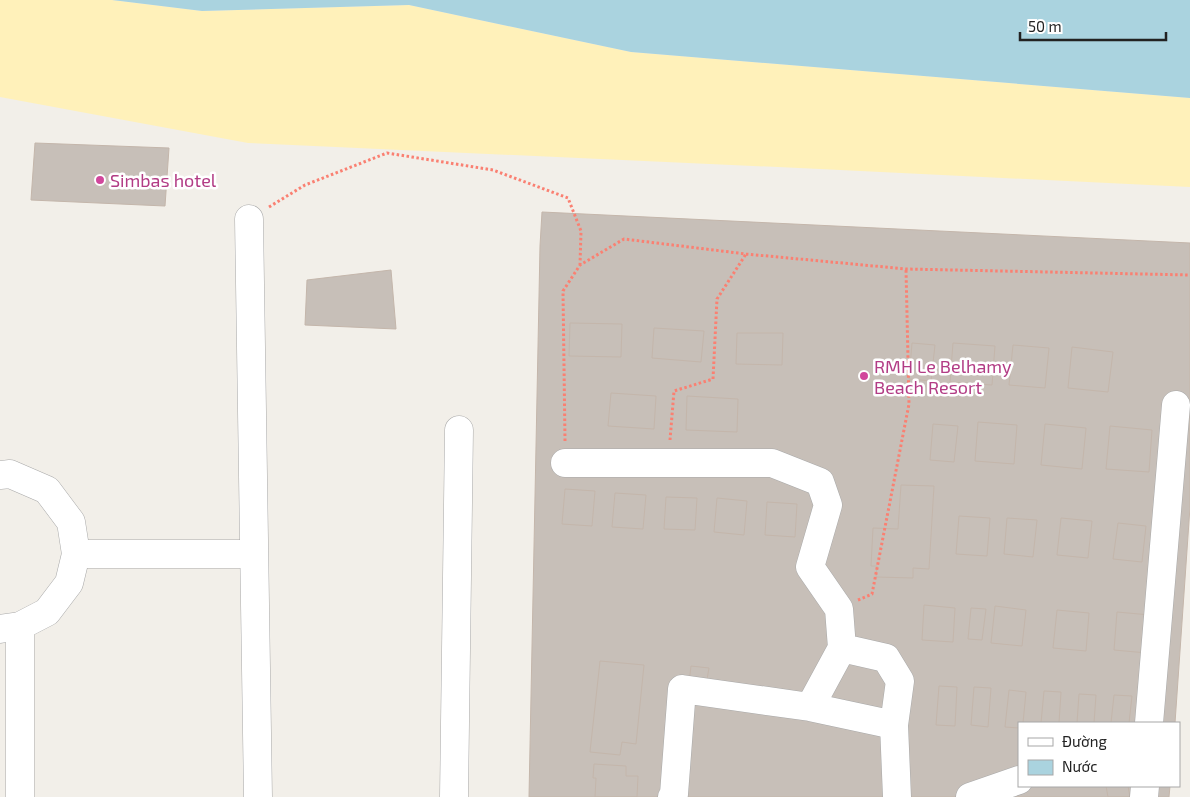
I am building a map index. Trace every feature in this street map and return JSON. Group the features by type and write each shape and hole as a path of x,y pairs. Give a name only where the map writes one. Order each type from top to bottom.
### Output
{"street":[{"path":"249,220 258,797"},
{"path":"1149,722 1176,405"},
{"path":"454,797 459,430"},
{"path":"565,463 772,463 820,482 828,505 810,566 839,609 842,648 810,707"},
{"path":"0,475 10,474 47,490 71,522 76,554 69,583 47,612 10,628 20,797"},
{"path":"76,554 254,554"},
{"path":"842,648 886,658 900,681 894,725 896,797"},
{"path":"672,797 674,794 682,689 810,707 894,725"},
{"path":"970,797 1018,780"}],"path":[{"path":"249,220 305,185 387,153 493,170 568,198 581,231 580,265"},
{"path":"565,463 564,291 580,265 624,240 906,270 1190,275"},
{"path":"668,463 674,390 713,379 717,299 746,254"},
{"path":"839,609 872,594 876,575 909,404 906,270"}],"sand":[{"path":"0,0 112,0 202,11 409,5 631,52 1190,98 1190,187 248,143 0,97"}],"water":[{"path":"112,0 1190,0 1190,98 631,52 409,5 202,11"}],"building":[{"path":"35,143 169,148 165,206 31,200"},
{"name":"RMH Le Belhamy Beach Resort","path":"542,212 1190,243 1190,507 1175,722 1018,722 1018,787 1170,787 1169,797 529,797"},
{"path":"391,270 396,329 305,325 307,280"},
{"path":"570,323 622,324 621,357 569,356"},
{"path":"654,328 704,331 701,362 652,358"},
{"path":"737,333 783,333 782,365 736,364"},
{"path":"912,343 935,345 931,381 909,379"},
{"path":"953,343 995,346 992,385 950,382"},
{"path":"1013,345 1049,348 1045,388 1009,385"},
{"path":"1072,347 1113,352 1108,392 1068,388"},
{"path":"611,393 656,396 654,429 608,426"},
{"path":"687,396 738,399 737,432 686,430"},
{"path":"978,422 1017,425 1014,464 975,461"},
{"path":"933,424 958,426 954,462 930,460"},
{"path":"1045,424 1086,428 1082,469 1041,465"},
{"path":"1110,426 1152,430 1149,472 1106,469"},
{"path":"901,485 934,486 929,569 913,568 913,578 876,577 877,566 871,566 873,528 898,529"},
{"path":"565,489 595,491 592,526 562,524"},
{"path":"615,493 646,495 643,529 612,527"},
{"path":"666,497 697,498 695,530 664,529"},
{"path":"717,498 747,501 744,535 714,532"},
{"path":"767,502 797,504 795,537 765,535"},
{"path":"959,516 990,518 987,556 956,554"},
{"path":"1007,518 1037,520 1033,557 1004,554"},
{"path":"1061,518 1092,521 1088,558 1057,555"},
{"path":"1118,523 1146,526 1142,562 1113,559"},
{"path":"924,605 955,608 953,642 922,640"},
{"path":"995,606 1026,610 1022,646 991,643"},
{"path":"971,608 986,609 982,640 968,639"},
{"path":"1057,610 1089,613 1086,651 1053,648"},
{"path":"1117,612 1150,615 1147,653 1114,650"},
{"path":"600,661 644,665 636,744 622,742 620,755 590,752"},
{"path":"691,666 709,668 706,685 689,683"},
{"path":"939,686 957,687 955,726 936,725"},
{"path":"974,687 991,688 988,727 971,725"},
{"path":"1009,690 1026,692 1023,722 1018,722 1018,728 1005,727"},
{"path":"1044,691 1061,692 1059,722 1041,722"},
{"path":"1079,694 1096,695 1094,722 1077,722"},
{"path":"1114,695 1132,696 1129,722 1111,722"},
{"path":"594,764 626,766 626,776 638,776 637,797 595,797 596,778 593,778"},
{"path":"1106,787 1128,787 1130,797 1108,797"}],"place":[{"name":"Simbas hotel","path":"100,180"},
{"name":"RMH Le Belhamy Beach Resort","path":"864,376"}]}
